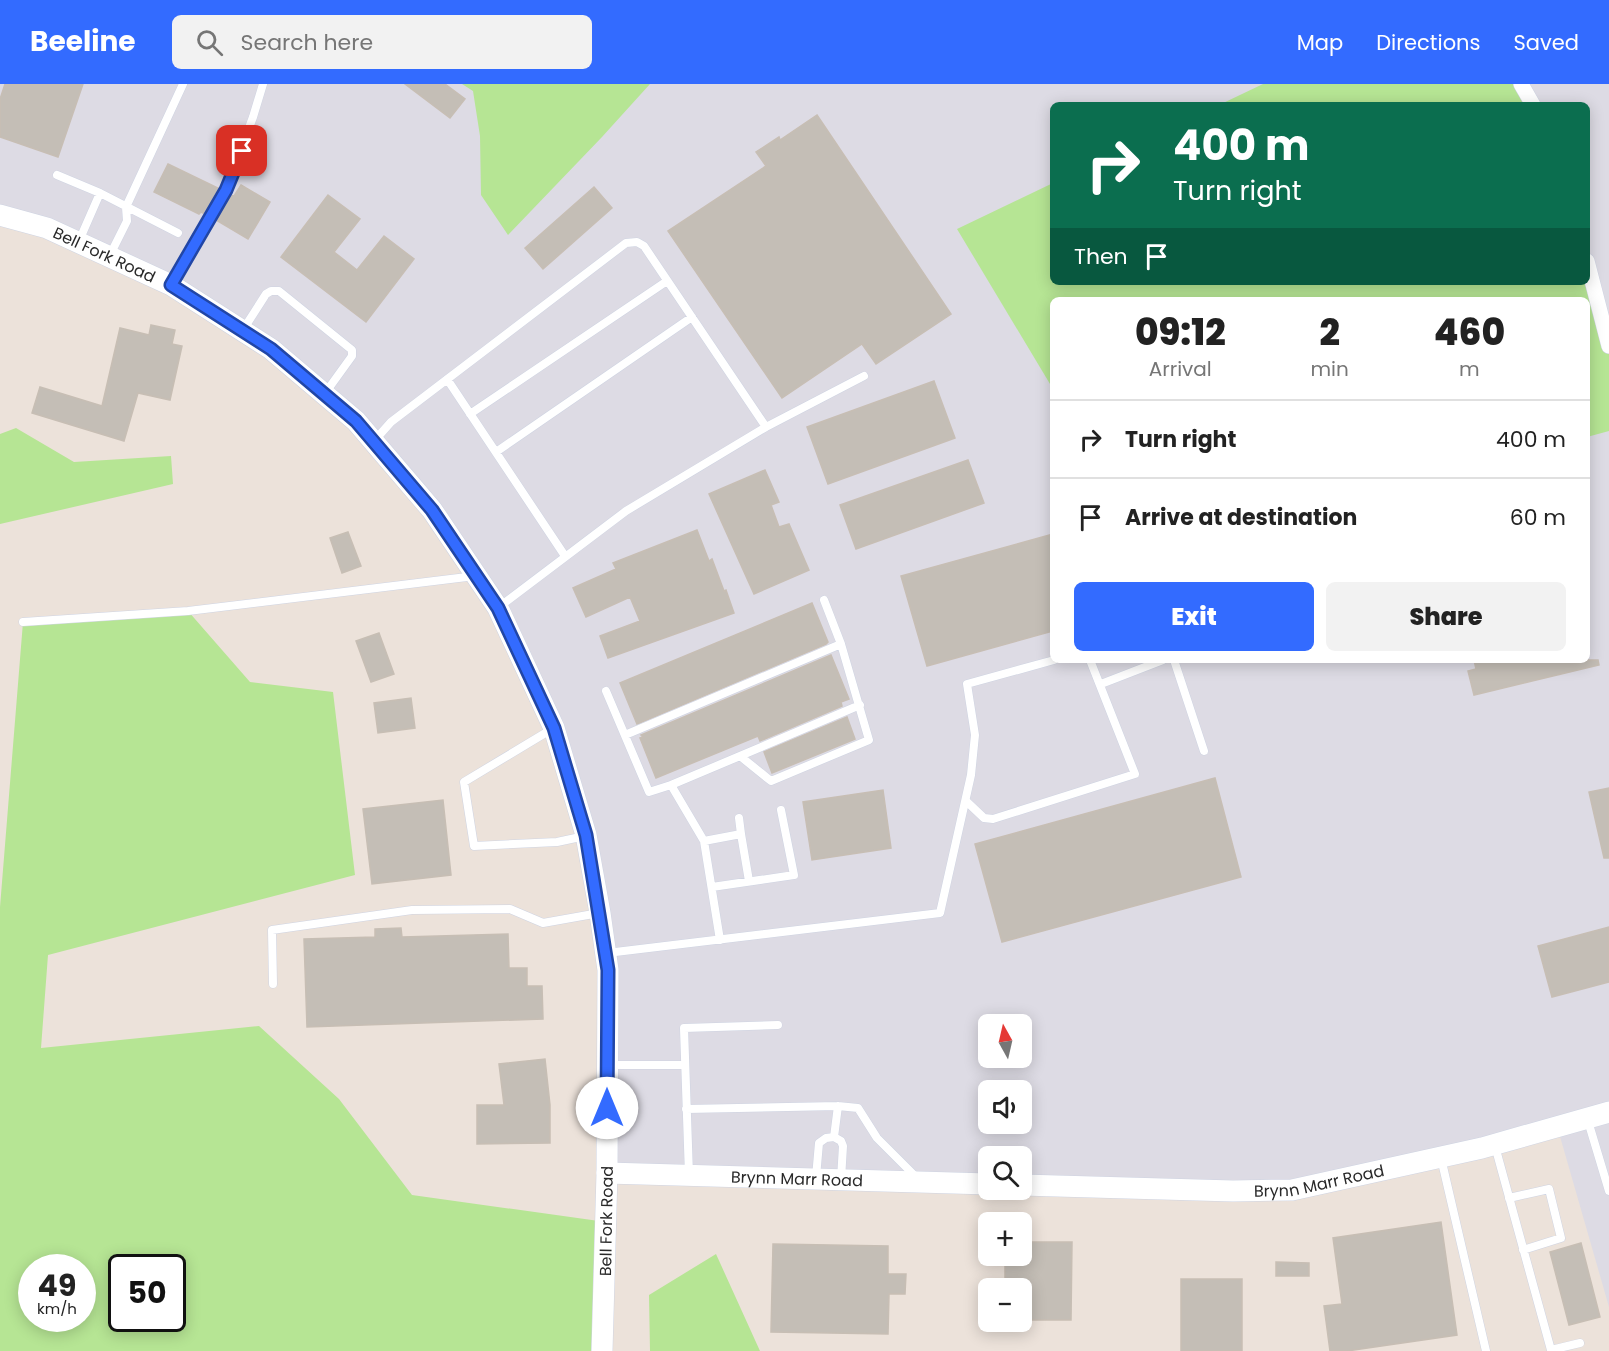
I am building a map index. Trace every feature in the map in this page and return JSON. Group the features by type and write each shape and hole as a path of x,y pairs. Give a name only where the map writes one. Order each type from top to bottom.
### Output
{"main road":[{"name":"Bell Fork Road","path":"0,215 47,228 171,285 271,349 356,421 374,441 432,510 498,608 554,728 586,835 606,953 608,970 607,1173 602,1351"},
{"name":"Brynn Marr Road","path":"1032,1185 1233,1191 1292,1190 1495,1144 1609,1112"},
{"name":"Brynn Marr Road","path":"607,1173 978,1184"}],"street":[{"path":"1521,84 1531,102"},
{"path":"1590,273 1609,346"}],"lane":[{"path":"109,257 127,221 126,207 183,84"},
{"path":"171,285 226,190 246,140 263,84"},
{"path":"57,175 100,193 178,233"},
{"path":"78,242 100,193"},
{"path":"374,441 391,422 626,243 637,242 644,246 766,427"},
{"path":"470,414 667,281"},
{"path":"242,331 266,294 279,291 352,350 352,356 324,394"},
{"path":"496,452 692,317"},
{"path":"498,608 626,511 766,427 864,375"},
{"path":"447,379 566,556"},
{"path":"22,622 188,611 476,576"},
{"path":"740,756 771,781 869,740 841,644 824,600"},
{"path":"625,735 841,644"},
{"path":"606,953 940,914 971,775 975,735 967,684 1050,661"},
{"path":"966,801 984,818 993,819 1135,774 1091,663"},
{"path":"1101,684 1155,663"},
{"path":"1175,663 1204,752"},
{"path":"606,691 649,792 672,785 860,705"},
{"path":"554,728 464,782 474,846 557,842 586,835"},
{"path":"672,785 704,841 720,940"},
{"path":"712,887 794,875 781,810"},
{"path":"739,818 749,881"},
{"path":"704,841 741,834"},
{"path":"273,984 272,930 412,910 510,909 543,923 600,913"},
{"path":"690,1175 684,1028 778,1025"},
{"path":"608,1065 685,1065"},
{"path":"686,1109 838,1106 858,1108 877,1138 920,1182"},
{"path":"834,1137 838,1106"},
{"path":"1587,1118 1609,1191"},
{"path":"816,1178 819,1143 826,1138 834,1137 841,1141 843,1146 841,1180"},
{"path":"1495,1144 1551,1350 1580,1342"},
{"path":"1441,1157 1486,1351"},
{"path":"1509,1198 1549,1189 1561,1238 1523,1250"}],"shaded area":[{"path":"0,84 1609,84 1609,1108 1292,1190 1032,1185 1032,1146 978,1146 978,1184 607,1173 608,970 586,835 498,608 356,421 171,285 0,215"},
{"path":"1609,1112 1609,1307 1557,1126"}],"green space":[{"path":"462,84 650,84 508,235 481,195 480,136 473,91"},
{"path":"1263,84 1521,84 1531,102 1225,102"},
{"path":"1050,184 1050,285 1588,285 1609,346 1609,431 1590,436 1590,297 1050,297 1050,384 957,229"},
{"path":"16,428 74,462 171,456 173,484 0,524 0,434"},
{"path":"188,611 250,682 333,692 355,875 48,955 41,1048 259,1026 339,1099 412,1195 606,1222 609,1351 0,1351 0,907 23,622"},
{"path":"716,1254 760,1351 650,1351 649,1295"}],"building":[{"path":"5,84 83,84 58,157 0,137 0,99"},
{"path":"405,84 445,84 465,99 450,118"},
{"path":"817,115 951,314 876,364 862,344 782,398 668,231 766,166 756,152 779,137 780,140"},
{"path":"168,164 220,189 205,214 201,212 199,214 154,192"},
{"path":"241,185 270,202 248,239 216,220 230,195 234,196"},
{"path":"594,187 612,208 543,269 525,248"},
{"path":"328,195 360,219 334,252 357,270 384,236 414,259 366,322 281,257"},
{"path":"151,325 175,330 172,344 182,346 170,400 138,393 124,441 32,413 40,387 102,406 120,328 149,335"},
{"path":"934,381 955,438 828,484 807,427"},
{"path":"968,460 984,503 856,549 840,505"},
{"path":"765,470 779,502 771,505 779,527 789,524 809,570 754,594 709,494"},
{"path":"697,530 709,561 712,559 724,591 726,590 734,613 608,658 600,636 640,621 630,597 586,617 573,588 616,569 613,563"},
{"path":"348,532 361,566 342,573 330,538"},
{"path":"1050,535 1050,632 927,666 901,576"},
{"path":"812,603 828,642 826,644 637,724 620,683"},
{"path":"379,633 394,674 371,682 356,641"},
{"path":"831,655 849,699 841,702 842,706 760,741 758,736 656,778 640,738 643,737 641,735"},
{"path":"1590,660 1598,660 1599,665 1474,695 1468,671 1476,669 1475,663 1590,663"},
{"path":"411,698 415,728 378,733 374,703"},
{"path":"847,717 855,739 772,773 764,752"},
{"path":"1215,778 1241,877 1002,942 975,844"},
{"path":"1609,788 1609,858 1604,858 1589,792"},
{"path":"883,790 891,848 812,860 803,802"},
{"path":"443,800 451,875 372,884 363,809"},
{"path":"1609,927 1609,982 1552,997 1538,946"},
{"path":"401,928 402,937 508,934 509,968 527,968 527,986 542,986 543,1019 307,1027 304,939 375,937 375,929"},
{"path":"545,1059 550,1105 550,1143 477,1144 477,1105 504,1105 499,1064"},
{"path":"1441,1222 1457,1335 1347,1351 1330,1351 1324,1306 1342,1304 1333,1238"},
{"path":"1032,1242 1072,1242 1071,1320 1032,1320 1032,1278 1005,1278 1005,1266 1032,1266"},
{"path":"1581,1243 1600,1317 1569,1325 1550,1252"},
{"path":"773,1244 888,1246 888,1274 906,1274 905,1294 889,1294 888,1334 771,1332"},
{"path":"1276,1262 1309,1263 1309,1276 1276,1276"},
{"path":"1181,1279 1242,1279 1242,1351 1181,1351"}],"route":[{"path":"242,151 226,190 171,285 271,349 356,421 432,510 498,608 554,728 586,835 608,970 607,1108"}]}
